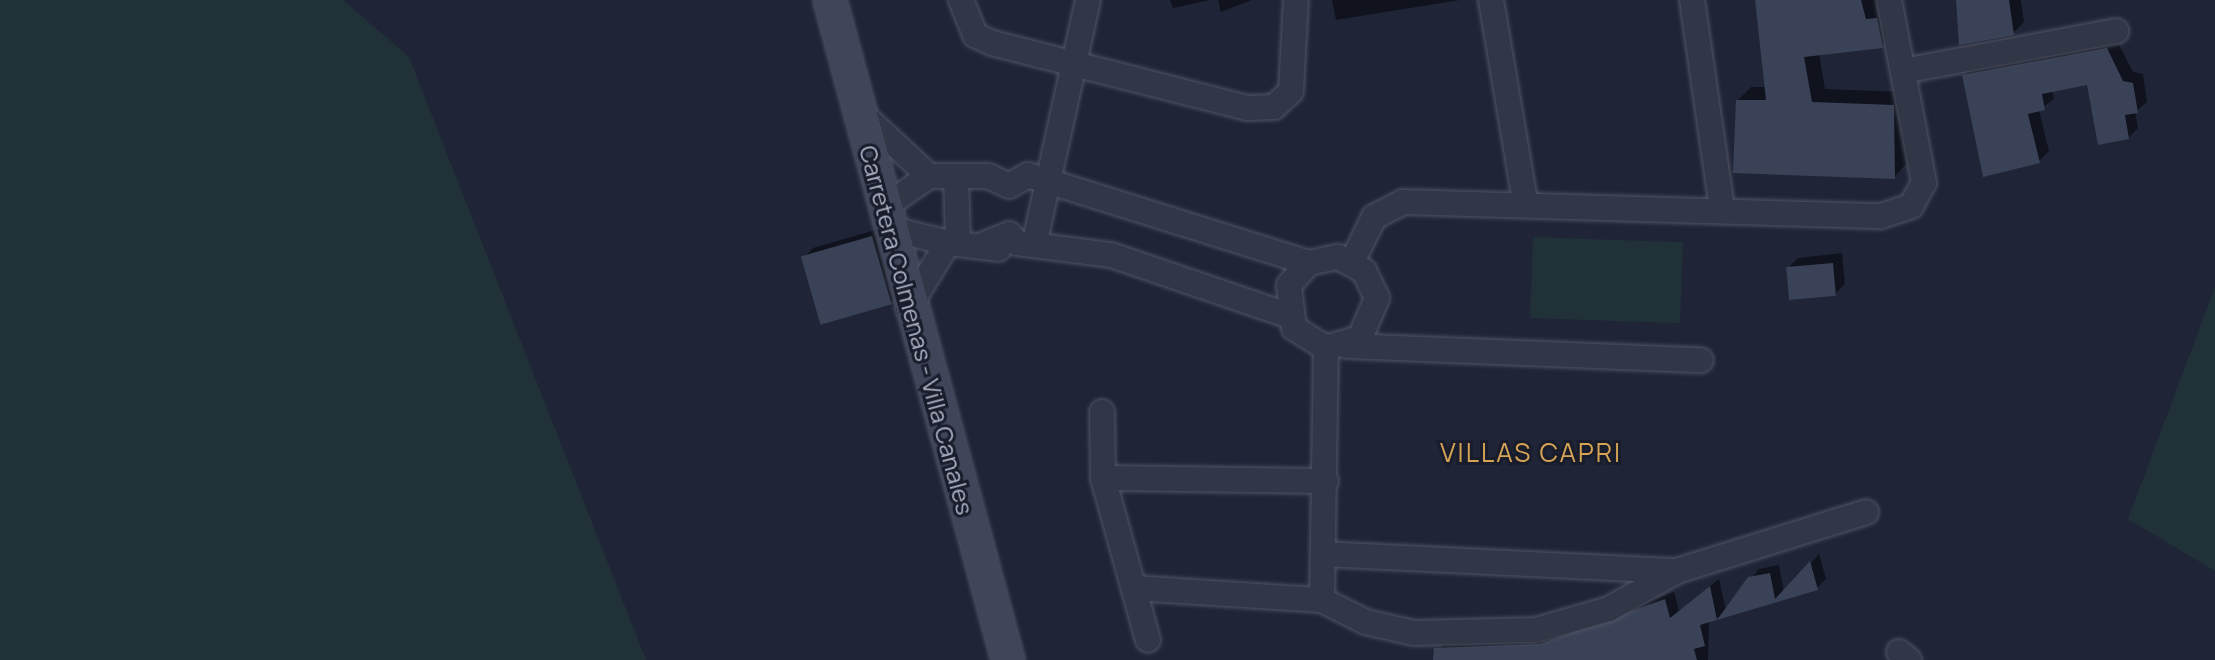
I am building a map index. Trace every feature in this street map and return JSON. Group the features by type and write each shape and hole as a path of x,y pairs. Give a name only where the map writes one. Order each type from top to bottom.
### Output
{"street":[{"name":"Carretera Colmenas - Villa Canales","path":"830,0 908,308 1008,660"},
{"path":"961,0 975,35 1247,108 1274,107 1291,91 1296,0"},
{"path":"1026,242 1038,177 1088,0"},
{"path":"1491,0 1525,201"},
{"path":"1692,0 1722,208"},
{"path":"1352,262 1374,217 1387,207 1525,201 1881,216 1911,206 1924,183 1889,0"},
{"path":"1903,71 2116,31"},
{"path":"858,110 929,176 988,176 1009,186 1038,177 1309,263 1352,262 1372,284 1376,313 1336,347 1326,481 1322,600"},
{"path":"929,176 886,218 953,242 987,243 1004,252 1026,242 1111,255 1287,315 1304,340 1336,347 1701,360"},
{"path":"908,308 953,242 956,176"},
{"path":"1287,315 1289,285 1309,263"},
{"path":"1102,412 1103,478 1148,640"},
{"path":"1103,478 1326,481"},
{"path":"1134,588 1322,600 1414,633 1536,630 1609,609 1677,571 1866,512"},
{"path":"1324,554 1677,571"}],"shaded area":[{"path":"0,0 343,0 409,57 646,660 0,660"},
{"path":"1533,237 1683,242 1680,323 1530,318"},
{"path":"2215,287 2215,571 2128,519"}],"building":[{"path":"1755,0 1861,0 1866,19 1877,18 1883,48 1804,57 1812,102 1894,105 1895,179 1733,173 1736,100 1766,100"},
{"path":"1956,0 2009,0 2014,35 1959,45"},
{"path":"2107,48 2123,81 2133,83 2138,113 2125,115 2129,139 2098,145 2087,85 2042,94 2045,110 2028,114 2040,163 1983,177 1962,75"},
{"path":"872,236 892,304 820,325 801,256"},
{"path":"1833,263 1836,296 1789,300 1786,267"},
{"path":"1810,561 1818,590 1717,620 1748,577 1770,573 1775,599"},
{"path":"1710,586 1717,620 1700,625 1705,646 1694,649 1697,660 1433,660 1434,648 1540,644 1665,599 1670,618"}],"district":[{"name":"VILLAS CAPRI","path":"1531,453"}]}
